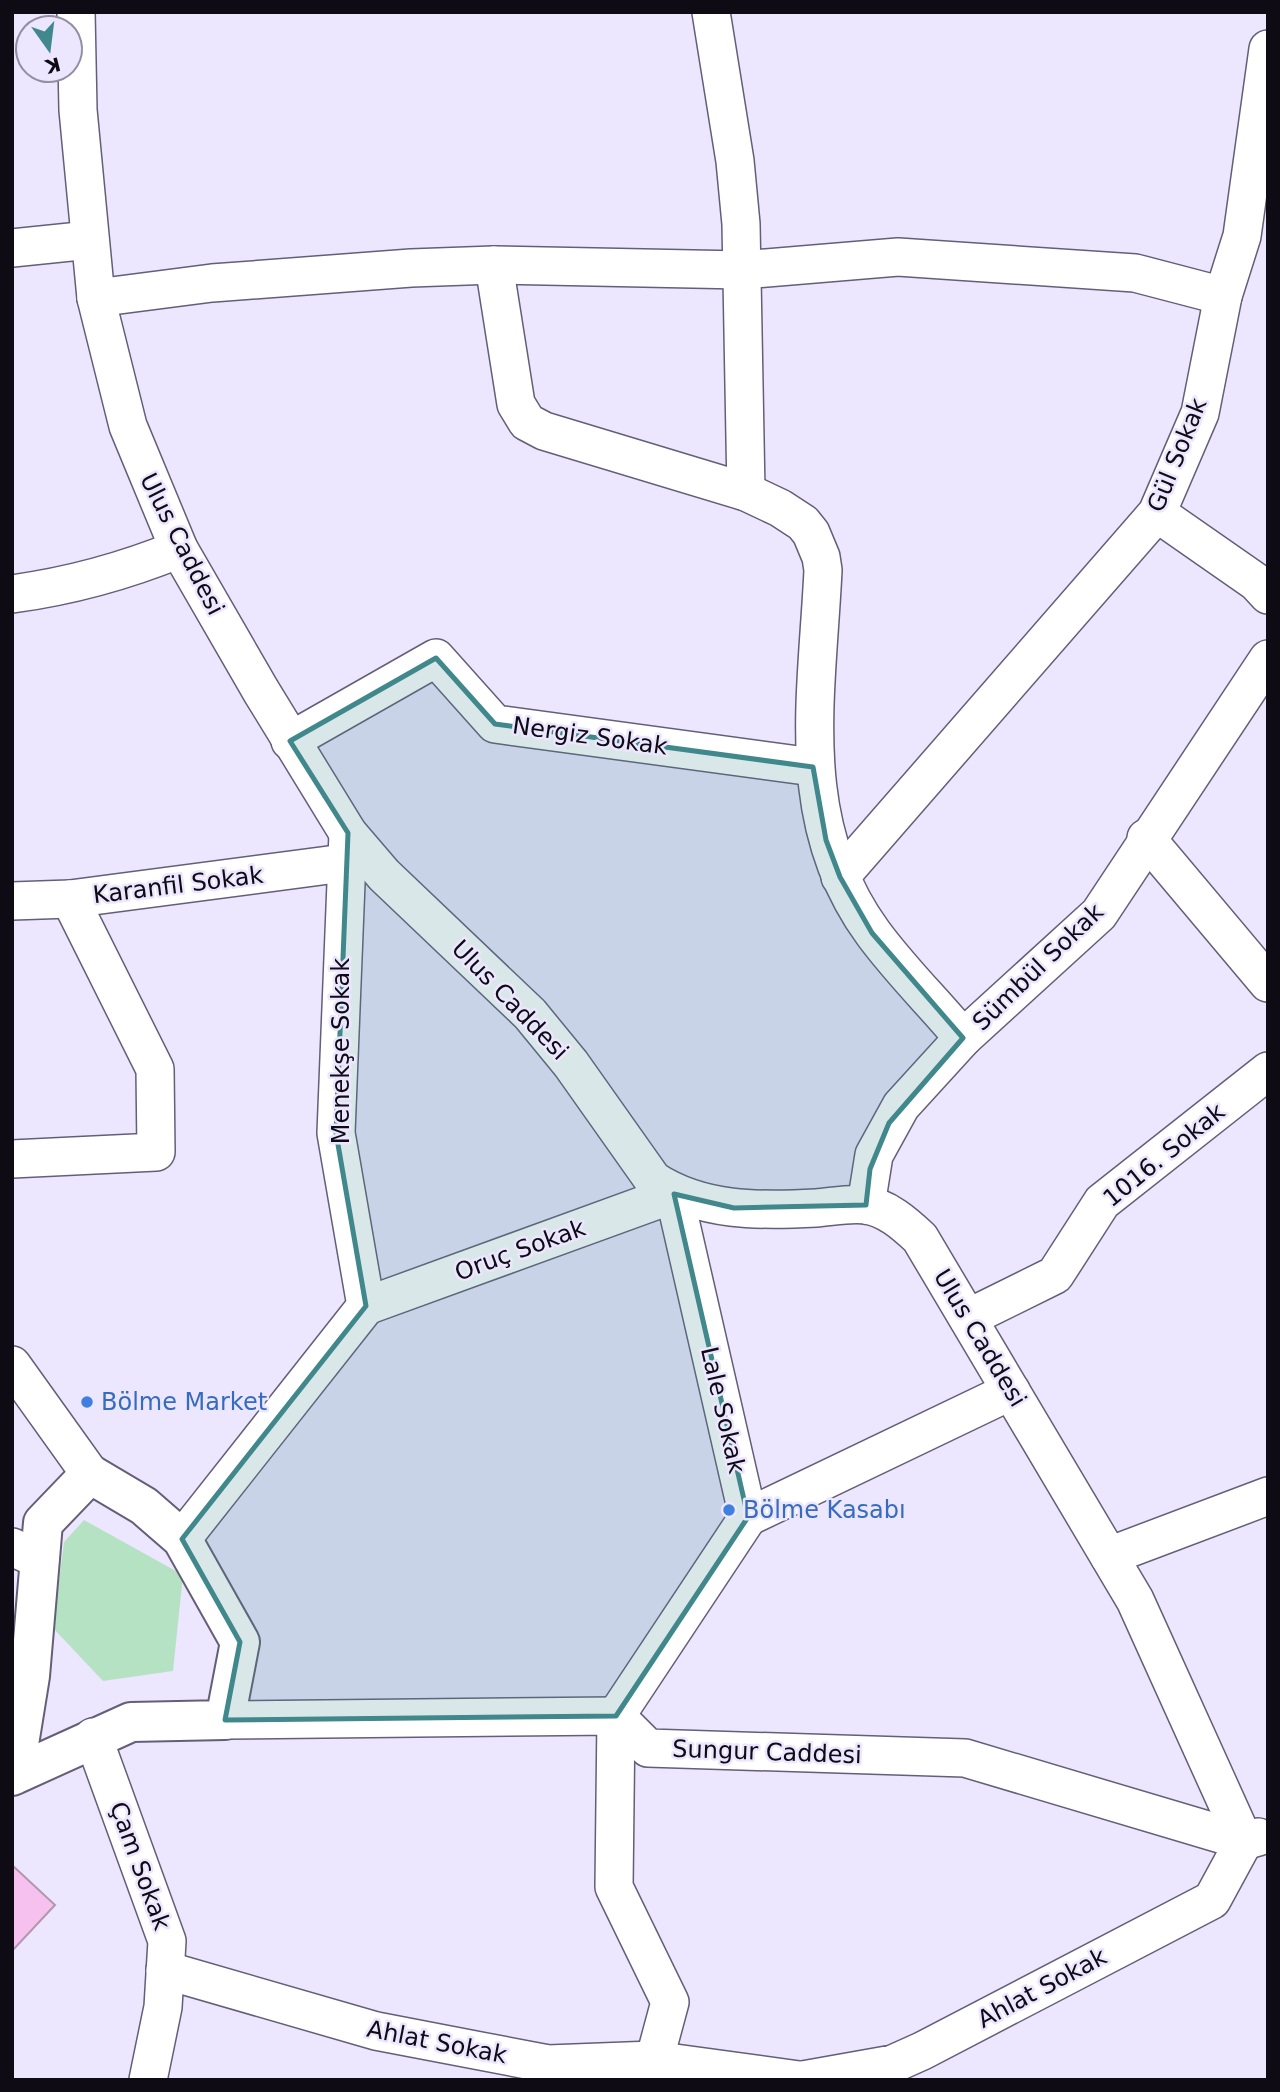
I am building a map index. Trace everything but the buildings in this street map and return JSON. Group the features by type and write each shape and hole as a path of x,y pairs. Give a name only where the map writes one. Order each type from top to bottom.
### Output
{"street":[{"name":"Ulus Caddesi","path":"76,12 78,110 96,298 128,426 180,549 290,741 346,848 384,875 530,1014 571,1064 653,1180 674,1194 702,1203 734,1208 795,1209 866,1205 886,1211 920,1238 1135,1601 1256,1838"},
{"path":"711,12 735,161 742,270 746,492"},
{"name":"Gül Sokak","path":"840,877 1157,513 1200,413 1223,296 1242,236 1268,49"},
{"path":"12,248 90,240"},
{"path":"96,298 328,273 494,265 742,270 898,257 1135,273 1223,296"},
{"path":"494,265 516,404 527,422 544,431 746,492 803,523 811,533 821,557 813,767 826,840 840,877 872,933 963,1038"},
{"path":"1157,513 1256,582 1268,595"},
{"path":"12,594 89,581 180,549"},
{"name":"Nergiz Sokak","path":"290,741 436,658 495,724 813,767"},
{"name":"Sümbül Sokak","path":"866,1205 874,1154 889,1123 963,1038 1099,914 1146,838 1268,659"},
{"path":"1146,838 1268,983"},
{"name":"Karanfil Sokak","path":"12,901 70,899 346,848"},
{"name":"Menekşe Sokak","path":"346,848 336,1133 366,1306"},
{"path":"12,1159 156,1152 155,1069 70,899"},
{"name":"1016. Sokak","path":"968,1318 1055,1275 1102,1202 1268,1071"},
{"name":"Oruç Sokak","path":"366,1306 674,1194"},
{"name":"Lale Sokak","path":"674,1194 748,1517"},
{"path":"182,1539 366,1306"},
{"path":"12,1365 90,1475 144,1506 182,1539 240,1643 225,1720"},
{"path":"651,2070 670,2003 614,1887 615,1716 748,1517 1012,1391"},
{"path":"13,1776 26,1553 43,1523 90,1475"},
{"path":"1109,1556 1268,1496"},
{"path":"13,1776 93,1737 131,1722 615,1716"},
{"name":"Sungur Caddesi","path":"615,1716 648,1748 965,1758 1256,1838"},
{"name":"Çam Sokak","path":"93,1737 167,1941 163,2007 148,2080"},
{"name":"Ahlat Sokak","path":"165,1970 376,2031 548,2064 801,2080 893,2072 1212,1900 1256,1838"}],"highlighted area":[{"path":"436,658 495,724 813,767 826,840 840,877 872,933 963,1038 889,1123 870,1169 866,1205 734,1208 674,1194 748,1517 616,1716 225,1720 240,1642 182,1539 366,1306 336,1133 348,833 290,741"}],"green space":[{"path":"84,1520 183,1575 173,1671 103,1681 53,1628 64,1542"}],"place":[{"name":"Bölme Market","path":"87,1402"},
{"name":"Bölme Kasabı","path":"729,1510"}]}
